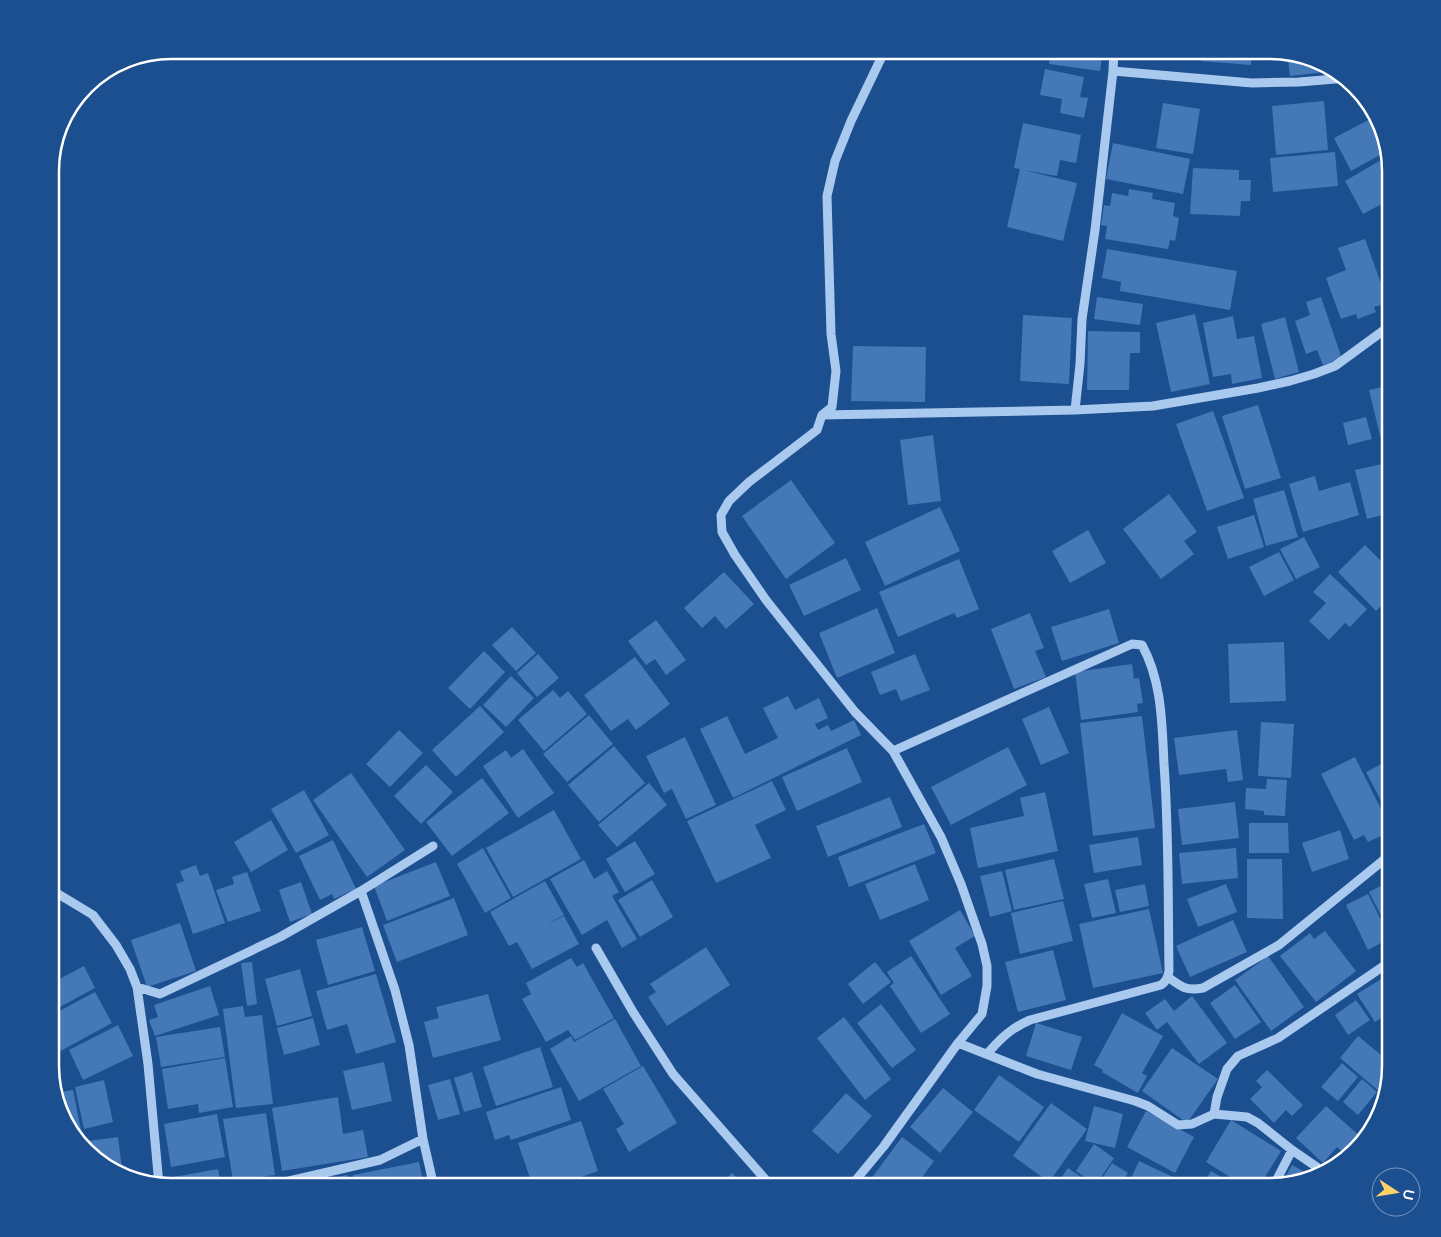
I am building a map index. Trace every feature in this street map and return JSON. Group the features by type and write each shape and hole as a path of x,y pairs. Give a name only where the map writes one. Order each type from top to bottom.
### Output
{"street":[{"path":"857,1178 884,1146 958,1043 982,1014 987,986 987,966 979,935 941,837 893,751 855,712 766,600 722,532 721,515 729,501 749,482 817,430 822,416 832,407 836,370 831,334 827,196 834,161 881,59"},
{"path":"1075,410 1082,319 1095,230 1114,59"},
{"path":"1113,71 1252,83 1333,79"},
{"path":"822,416 1075,410 1153,406 1290,382 1335,366 1382,332"},
{"path":"893,751 1132,644 1142,645 1156,677 1162,728 1167,814 1168,977 1161,985 1030,1020 1016,1026 1004,1035 987,1054"},
{"path":"137,987 160,994 280,938 433,846"},
{"path":"1168,977 1180,986 1192,990 1203,988 1280,945 1382,861"},
{"path":"361,891 395,990 409,1046 423,1139 432,1178"},
{"path":"59,894 93,915 116,945 130,969 137,987 148,1064 157,1177"},
{"path":"596,948 633,1012 673,1074 764,1178"},
{"path":"1214,1114 1217,1097 1227,1070 1238,1056 1278,1038 1382,967"},
{"path":"958,1043 1037,1074 1136,1101 1148,1106 1178,1125 1192,1124 1214,1114 1247,1117 1258,1123 1318,1168"},
{"path":"302,1178 380,1160 423,1139"},
{"path":"1276,1178 1292,1150"}],"building":[{"path":"1050,59 1102,59 1100,71 1049,64"},
{"path":"1201,59 1251,59 1251,65 1201,61"},
{"path":"1288,60 1313,67 1323,72 1290,76"},
{"path":"1045,69 1084,77 1080,97 1088,98 1084,118 1060,113 1062,99 1040,95"},
{"path":"1324,101 1328,150 1276,155 1272,106"},
{"path":"1163,103 1200,109 1193,154 1156,148"},
{"path":"1370,119 1381,154 1351,171 1334,138"},
{"path":"1023,123 1081,135 1076,163 1060,160 1057,176 1023,170 1077,183 1063,241 1007,227 1020,169 1014,168"},
{"path":"1113,143 1190,159 1183,194 1106,179"},
{"path":"1335,152 1338,186 1273,192 1270,158"},
{"path":"1382,160 1382,204 1363,214 1345,181"},
{"path":"1193,168 1239,170 1239,180 1251,180 1250,201 1241,201 1240,216 1190,214"},
{"path":"1129,189 1153,193 1152,199 1175,203 1173,216 1179,218 1175,241 1170,240 1168,249 1105,239 1107,226 1101,225 1104,205 1110,206 1112,193 1128,196"},
{"path":"1365,239 1382,286 1382,305 1374,307 1376,312 1358,319 1356,314 1341,319 1326,278 1346,270 1338,248"},
{"path":"1107,249 1237,271 1230,310 1120,291 1121,282 1102,278"},
{"path":"1097,297 1143,304 1140,325 1094,319"},
{"path":"1321,297 1342,359 1323,365 1317,350 1306,354 1295,321 1310,315 1306,302"},
{"path":"1195,314 1210,384 1171,392 1156,323"},
{"path":"1023,315 1072,318 1069,384 1020,381"},
{"path":"1233,316 1237,339 1254,336 1262,378 1232,384 1231,374 1213,377 1203,323"},
{"path":"1285,317 1299,372 1275,379 1261,324"},
{"path":"1088,331 1140,332 1140,353 1130,353 1129,390 1087,390"},
{"path":"853,346 926,347 925,402 851,401"},
{"path":"1382,387 1382,444 1369,390"},
{"path":"1258,405 1281,478 1245,489 1222,416"},
{"path":"1213,411 1244,498 1207,511 1176,424"},
{"path":"1366,417 1372,439 1348,445 1343,423"},
{"path":"933,435 941,501 908,505 900,440"},
{"path":"1382,464 1382,515 1367,519 1355,470"},
{"path":"1315,476 1319,491 1350,482 1359,515 1303,532 1289,484"},
{"path":"791,480 835,543 786,579 742,516"},
{"path":"1284,490 1298,537 1266,546 1253,499"},
{"path":"1169,494 1197,532 1184,541 1194,554 1161,579 1123,529"},
{"path":"940,507 960,551 885,586 865,542"},
{"path":"1254,515 1264,547 1228,559 1217,527"},
{"path":"1088,530 1106,563 1070,583 1052,551"},
{"path":"1304,537 1320,567 1296,579 1280,549"},
{"path":"1365,545 1382,562 1382,605 1376,611 1338,572"},
{"path":"1279,552 1294,580 1264,596 1249,567"},
{"path":"846,558 861,590 804,616 789,585"},
{"path":"959,559 979,609 957,618 954,613 898,637 879,592"},
{"path":"724,572 754,604 726,629 715,616 702,628 684,608"},
{"path":"1330,574 1367,609 1350,627 1345,623 1329,640 1309,621 1326,603 1313,592"},
{"path":"877,608 895,653 837,678 819,633"},
{"path":"1109,609 1119,643 1062,661 1051,627"},
{"path":"1030,613 1044,648 1035,651 1046,677 1014,689 991,629"},
{"path":"656,620 686,660 666,675 655,659 646,665 628,641"},
{"path":"512,627 536,653 516,671 492,645"},
{"path":"1284,642 1286,701 1230,703 1228,644"},
{"path":"484,651 505,672 470,709 448,688"},
{"path":"538,654 559,678 537,697 517,673"},
{"path":"915,654 930,690 901,701 896,689 880,695 871,672"},
{"path":"635,657 670,704 636,730 628,719 611,731 584,695"},
{"path":"1132,664 1134,679 1139,678 1143,703 1137,704 1138,712 1081,720 1075,672"},
{"path":"511,676 534,698 506,727 483,705"},
{"path":"553,690 560,698 568,691 587,714 544,751 518,720"},
{"path":"788,696 795,710 819,698 828,718 815,724 818,730 828,725 831,731 854,720 861,735 733,798 700,729 727,716 745,754 778,738 763,708"},
{"path":"480,706 504,732 456,777 432,750"},
{"path":"1049,707 1069,753 1041,765 1022,719"},
{"path":"589,715 613,744 567,782 543,754"},
{"path":"1142,716 1155,828 1093,836 1080,723"},
{"path":"1261,722 1294,724 1291,778 1258,776"},
{"path":"399,730 423,753 390,787 366,764"},
{"path":"1237,730 1243,780 1228,782 1226,769 1179,775 1174,738"},
{"path":"685,737 716,805 686,819 672,789 664,793 646,756"},
{"path":"614,746 645,783 599,822 568,785"},
{"path":"1008,747 1027,785 951,825 931,787"},
{"path":"847,748 862,782 797,811 782,777"},
{"path":"523,749 554,793 518,818 483,766 506,750 511,758"},
{"path":"1355,757 1382,811 1382,835 1368,842 1364,835 1354,840 1321,774"},
{"path":"1382,764 1382,803 1366,772"},
{"path":"426,765 453,792 421,824 394,796"},
{"path":"351,773 405,850 367,877 313,800"},
{"path":"482,778 509,813 452,856 426,822"},
{"path":"1267,779 1287,780 1285,816 1264,815 1264,811 1245,809 1246,788 1266,789"},
{"path":"772,781 786,810 755,825 771,858 716,883 687,821"},
{"path":"649,783 667,805 617,847 598,825"},
{"path":"304,790 329,835 296,853 271,809"},
{"path":"1045,792 1058,851 978,868 970,828 1024,816 1020,798"},
{"path":"890,797 902,827 828,857 816,826"},
{"path":"1235,802 1239,838 1182,845 1178,809"},
{"path":"554,810 581,859 513,897 486,848"},
{"path":"271,820 288,850 251,872 234,842"},
{"path":"1249,823 1288,823 1289,853 1249,853"},
{"path":"924,824 936,853 849,887 838,857"},
{"path":"1340,830 1349,859 1312,872 1302,843"},
{"path":"1138,837 1142,865 1094,873 1089,845"},
{"path":"333,840 356,889 334,899 332,894 320,900 299,856"},
{"path":"635,841 655,874 625,892 606,859"},
{"path":"483,848 511,898 485,913 457,864"},
{"path":"1236,848 1238,878 1182,884 1179,853"},
{"path":"1054,859 1064,899 1014,910 1005,870"},
{"path":"1247,859 1282,859 1283,919 1247,918"},
{"path":"584,860 594,879 607,871 619,892 612,896 637,939 622,948 607,920 582,935 550,879"},
{"path":"436,862 450,896 387,921 374,886"},
{"path":"915,864 929,900 880,920 865,884"},
{"path":"196,865 200,876 208,873 225,923 193,934 176,884 184,881 180,871"},
{"path":"1002,871 1012,911 990,917 980,876"},
{"path":"247,872 261,911 228,922 216,890 234,884 232,877"},
{"path":"1108,879 1116,913 1092,918 1084,884"},
{"path":"652,880 673,917 640,937 618,900"},
{"path":"545,881 564,915 546,925 564,916 579,944 532,969 517,942 509,946 490,912"},
{"path":"301,882 312,914 290,922 279,890"},
{"path":"1145,884 1149,906 1120,912 1115,890"},
{"path":"1226,884 1237,912 1198,927 1187,899"},
{"path":"1382,885 1382,917 1369,892"},
{"path":"1368,894 1382,922 1382,942 1368,950 1346,905"},
{"path":"454,898 468,935 397,962 383,925"},
{"path":"1063,901 1073,941 1020,954 1011,913"},
{"path":"1149,909 1163,973 1093,988 1079,924"},
{"path":"960,910 975,936 955,948 972,976 941,995 909,941"},
{"path":"1233,920 1247,952 1190,977 1176,946"},
{"path":"180,923 196,971 147,987 131,940"},
{"path":"362,927 375,971 328,985 316,940"},
{"path":"1325,931 1356,971 1316,1002 1280,956 1310,933 1314,939"},
{"path":"706,947 730,985 667,1026 648,997 656,992 650,984"},
{"path":"1053,950 1066,1000 1018,1012 1005,962"},
{"path":"911,956 950,1014 921,1033 890,986 894,983 887,972"},
{"path":"1268,956 1304,1007 1271,1031 1235,980"},
{"path":"571,958 577,967 583,963 614,1018 575,1040 568,1030 546,1042 522,999 531,994 526,983"},
{"path":"252,962 257,1004 247,1006 241,963"},
{"path":"875,962 891,982 863,1004 848,984"},
{"path":"84,966 95,988 59,1007 59,979"},
{"path":"300,969 312,1016 277,1026 265,979"},
{"path":"376,974 396,1042 356,1054 347,1024 327,1030 316,991"},
{"path":"1382,979 1382,1018 1375,1022 1357,994"},
{"path":"1235,985 1261,1022 1235,1039 1210,1003"},
{"path":"210,986 219,1015 155,1036 149,1020 158,1017 154,1005"},
{"path":"95,992 112,1023 59,1052 59,1011"},
{"path":"488,994 501,1040 433,1058 424,1022 439,1018 436,1007"},
{"path":"1192,996 1227,1043 1199,1064 1167,1022 1157,1030 1145,1013 1165,999 1174,1011"},
{"path":"1356,1000 1370,1020 1348,1035 1335,1015"},
{"path":"881,1004 916,1050 892,1068 857,1023"},
{"path":"243,1006 245,1017 262,1015 273,1104 236,1108 223,1009"},
{"path":"1122,1013 1163,1036 1142,1073 1147,1076 1138,1093 1102,1072 1103,1070 1094,1065"},
{"path":"844,1017 891,1079 865,1100 817,1038"},
{"path":"313,1018 320,1045 284,1055 277,1028"},
{"path":"615,1019 641,1066 579,1101 550,1049 571,1036 574,1042"},
{"path":"1036,1023 1082,1037 1071,1070 1026,1056"},
{"path":"118,1025 133,1056 83,1080 69,1050"},
{"path":"220,1027 225,1057 161,1067 156,1037"},
{"path":"1358,1036 1382,1056 1382,1074 1379,1091 1340,1058"},
{"path":"540,1047 553,1087 496,1106 483,1067"},
{"path":"1172,1048 1218,1079 1187,1123 1142,1091"},
{"path":"225,1058 233,1107 199,1113 198,1104 168,1109 162,1069"},
{"path":"384,1062 392,1101 352,1110 343,1071"},
{"path":"1342,1063 1358,1077 1338,1101 1321,1087"},
{"path":"643,1066 677,1123 629,1152 616,1129 624,1124 603,1089"},
{"path":"1267,1070 1303,1105 1292,1116 1286,1110 1274,1123 1250,1099 1262,1087 1256,1081"},
{"path":"472,1072 482,1107 464,1112 454,1078"},
{"path":"999,1075 1044,1107 1019,1142 974,1110"},
{"path":"450,1079 460,1114 438,1120 428,1085"},
{"path":"1362,1079 1377,1092 1358,1115 1343,1102"},
{"path":"104,1080 113,1122 84,1129 75,1087"},
{"path":"561,1087 571,1120 511,1140 509,1135 495,1140 486,1112"},
{"path":"943,1088 973,1112 940,1153 910,1127"},
{"path":"73,1090 81,1130 70,1116 62,1092"},
{"path":"846,1093 872,1116 838,1154 812,1131"},
{"path":"338,1097 343,1134 363,1130 368,1157 282,1171 272,1108"},
{"path":"1051,1103 1087,1129 1052,1178 1043,1178 1013,1156"},
{"path":"1094,1106 1123,1114 1115,1148 1085,1141"},
{"path":"1326,1106 1358,1135 1342,1152 1337,1147 1323,1163 1296,1138"},
{"path":"1146,1111 1194,1137 1175,1173 1127,1147"},
{"path":"266,1113 275,1175 254,1178 233,1178 223,1119"},
{"path":"217,1114 225,1157 171,1167 164,1124"},
{"path":"1231,1120 1281,1151 1264,1178 1232,1178 1206,1162"},
{"path":"581,1121 598,1171 578,1178 530,1178 518,1143"},
{"path":"118,1137 122,1167 97,1150 88,1141"},
{"path":"902,1137 934,1161 922,1178 872,1178"},
{"path":"1094,1144 1114,1158 1101,1178 1086,1178 1076,1171"},
{"path":"1139,1161 1175,1178 1131,1178"},
{"path":"419,1162 422,1178 354,1178 353,1175"},
{"path":"1112,1163 1128,1173 1125,1178 1102,1178"},
{"path":"1292,1165 1305,1172 1292,1176 1285,1177"},
{"path":"1068,1168 1083,1178 1061,1178"},
{"path":"218,1169 220,1178 173,1178"},
{"path":"1211,1171 1223,1178 1207,1178"},
{"path":"732,1173 737,1178 727,1178"},
{"path":"347,1175 348,1178 332,1178"}]}
